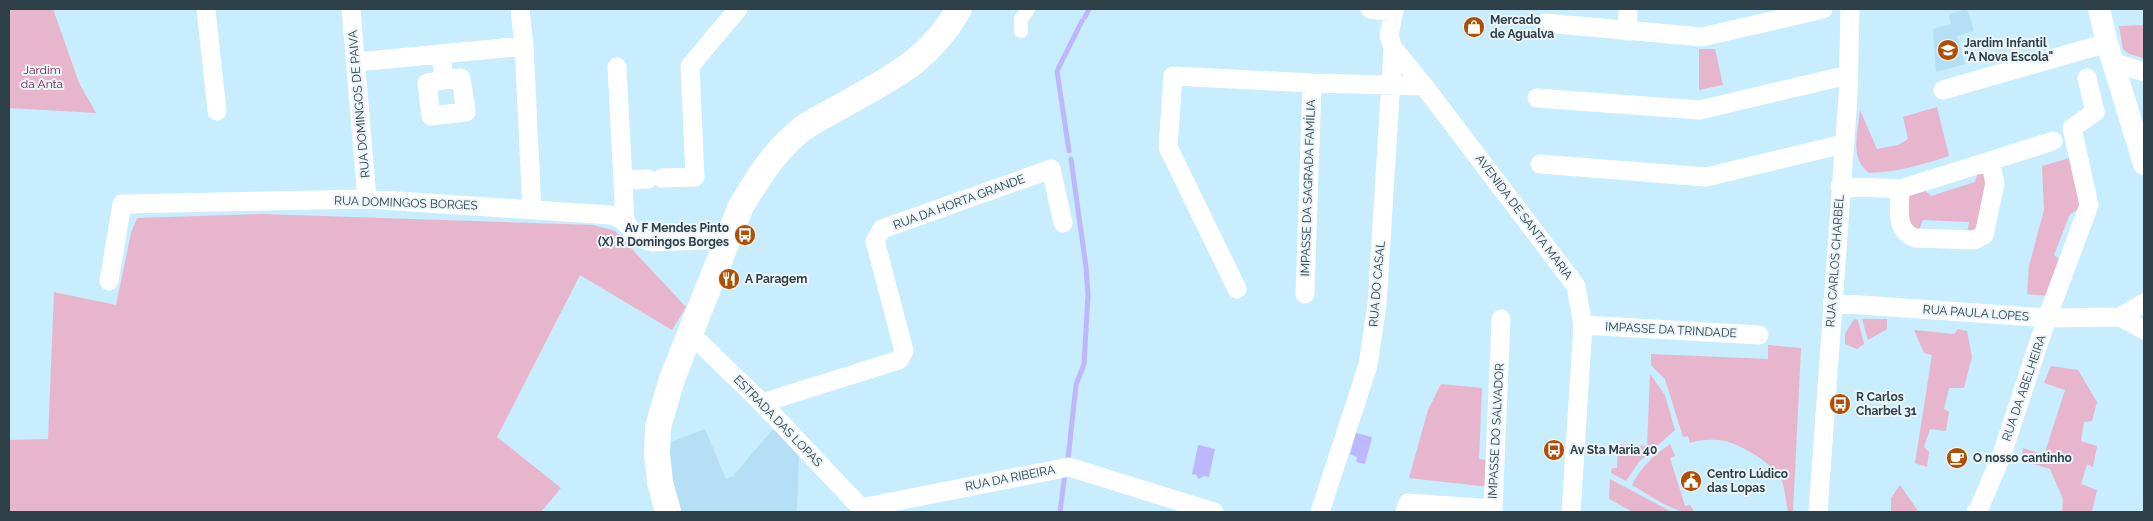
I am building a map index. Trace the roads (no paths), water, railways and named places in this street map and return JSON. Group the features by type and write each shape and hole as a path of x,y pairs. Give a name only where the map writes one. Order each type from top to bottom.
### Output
{"main road":[{"path":"668,512 660,482 656,454 658,427 672,379 741,206 755,182 785,143 804,128 908,69 939,38 959,9"}],"street":[{"path":"206,9 216,111"},
{"name":"RUA DOMINGOS DE PAIVA","path":"351,9 357,62 367,200"},
{"path":"520,9 524,46 532,210"},
{"path":"623,180 695,177 690,66 738,9"},
{"path":"1021,31 1022,19 1028,9"},
{"path":"1370,9 1394,10 1389,36 1392,48"},
{"path":"1627,31 1628,9"},
{"path":"1544,23 1702,38 1823,9"},
{"name":"RUA CARLOS CHARBEL","path":"1818,512 1848,75 1850,9"},
{"path":"2101,9 2111,53 2144,164"},
{"path":"357,62 524,46"},
{"name":"RUA DO CASAL","path":"1320,512 1368,365 1377,305 1392,48"},
{"name":"AVENIDA DE SANTA MARIA","path":"1392,48 1424,86 1576,286 1583,326 1571,512"},
{"path":"1943,90 2111,53 2144,72"},
{"path":"441,54 444,80"},
{"path":"617,67 624,220 642,240 652,242 727,239"},
{"path":"1537,98 1700,110 1848,75"},
{"path":"1237,289 1168,147 1173,76 1424,86"},
{"name":"RUA DA ABELHEIRA","path":"1976,512 2002,454 2047,318 2089,205 2072,128 2095,112 2087,78"},
{"name":"IMPASSE DA SAGRADA FAMÍLIA","path":"1305,294 1312,83"},
{"path":"1840,186 1900,189 2053,140"},
{"path":"1540,164 1706,177 1843,144"},
{"path":"1900,189 1900,220 1903,231 1908,236 1924,239 1979,239 1987,229 1996,183 1990,161"},
{"name":"RUA DA HORTA GRANDE","path":"762,403 899,360 904,351 875,241 882,229 1050,169 1063,223"},
{"name":"RUA DOMINGOS BORGES","path":"109,281 122,204 367,200 610,214 624,220"},
{"name":"RUA PAULA LOPES","path":"2120,317 2144,303"},
{"name":"RUA PAULA LOPES","path":"1832,304 2047,318 2120,317 2144,330"},
{"name":"IMPASSE DO SALVADOR","path":"1405,512 1408,503 1493,509 1501,319"},
{"name":"IMPASSE DA TRINDADE","path":"1583,326 1759,335"},
{"name":"ESTRADA DAS LOPAS","path":"690,333 762,403 862,510"},
{"name":"RUA DA RIBEIRA","path":"862,510 1069,467 1214,512"}],"waterway":[{"path":"1085,17 1089,9"},
{"path":"1069,151 1057,71 1082,21"},
{"path":"1068,459 1076,385 1084,364 1088,295 1071,159"},
{"path":"1060,512 1065,473"}],"place":[{"name":"Mercado de Agualva","path":"1474,27"},
{"name":"Jardim Infantil \"A Nova Escola\"","path":"1948,50"},
{"name":"Av F Mendes Pinto (X) R Domingos Borges","path":"745,235"},
{"name":"A Paragem","path":"729,279"},
{"name":"R Carlos Charbel 31","path":"1840,404"},
{"name":"Av Sta Maria 40","path":"1554,450"},
{"name":"O nosso cantinho","path":"1957,458"},
{"name":"Centro Lúdico das Lopas","path":"1691,481"}],"park label":[{"name":"Jardim da Anta","path":"42,77"}]}
